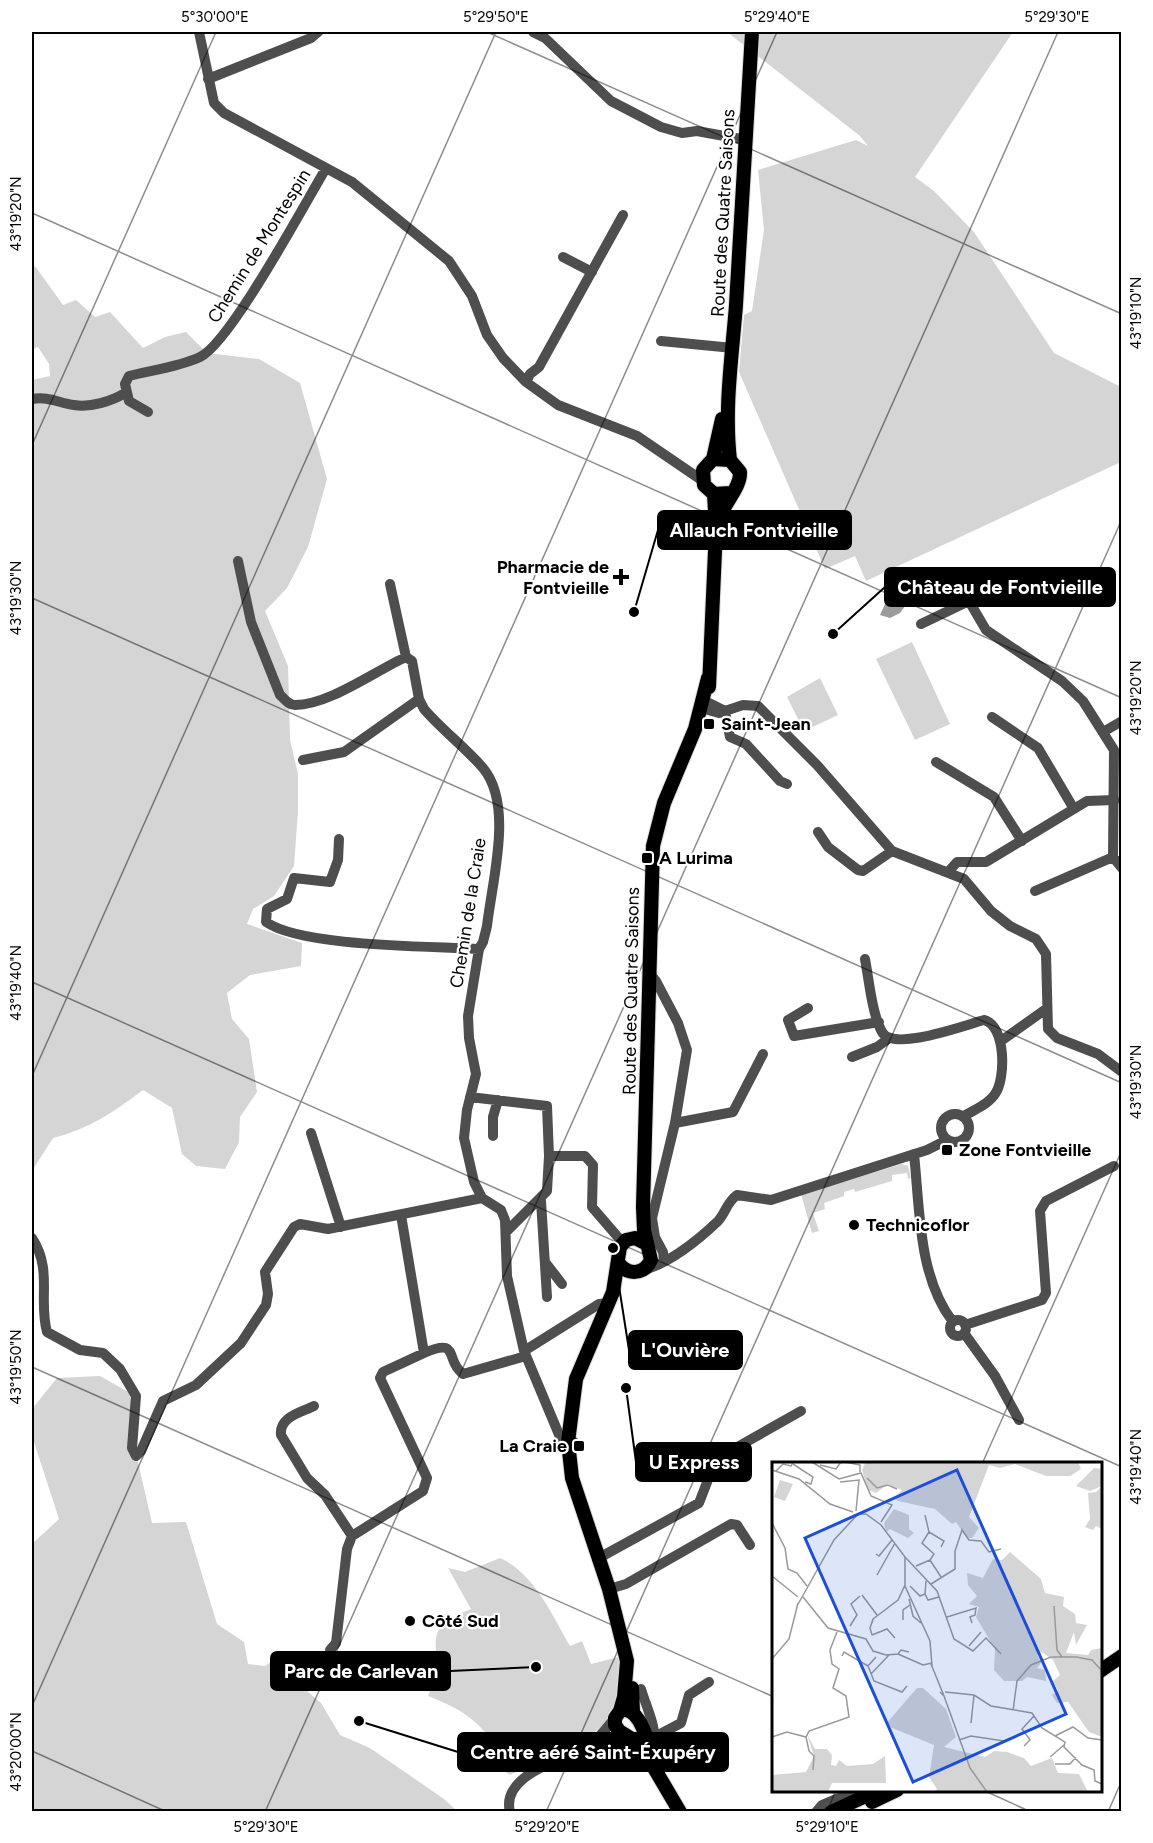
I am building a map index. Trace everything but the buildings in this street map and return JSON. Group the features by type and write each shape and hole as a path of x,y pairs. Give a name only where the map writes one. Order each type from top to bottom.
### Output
{"main road":[{"name":"Route des Quatre Saisons","path":"716,528 730,493 740,478 738,467 730,460 726,428 752,32"},
{"name":"Route des Quatre Saisons","path":"702,482 728,397"},
{"path":"709,462 730,460"},
{"path":"702,482 714,494 730,493"},
{"name":"Route des Quatre Saisons","path":"567,1435 587,1368 623,1285 654,1253 644,1207 653,846 664,803 705,707 716,528 714,494"},
{"name":"Route des Quatre Saisons","path":"626,1716 627,1661 611,1589 572,1478 567,1435 576,1379 616,1282 618,1251 627,1241 644,1207"},
{"path":"627,1241 640,1239 654,1253"},
{"path":"618,1262 624,1269 639,1271"},
{"path":"1102,1661 1122,1647"},
{"path":"1102,1670 1122,1656"},
{"path":"680,1812 640,1744 615,1725 626,1716 650,1739 668,1784 689,1812"},
{"path":"831,1812 877,1792"},
{"path":"851,1812 895,1792"}],"street":[{"path":"199,32 214,103 224,113 360,187 449,261 472,296 487,335 503,358 526,382 565,409 636,436 688,470 702,482"},
{"path":"208,79 311,38 318,32"},
{"path":"533,32 545,38 611,101 661,127 682,133 697,132 746,140"},
{"name":"Chemin de Montespin","path":"125,393 125,384 129,376 200,357 214,347 234,322 325,170"},
{"path":"526,382 530,374 539,367 623,215"},
{"path":"563,257 592,272"},
{"path":"661,341 733,348"},
{"path":"32,399 45,397 83,406 116,398 125,393 129,401 148,412"},
{"path":"688,470 709,462"},
{"path":"238,561 251,622 280,695 288,704 295,705 326,697 406,657 390,584"},
{"path":"921,624 969,601 986,630 1062,681 1083,701 1114,750 1118,772 1113,857 1122,868"},
{"name":"Chemin de la Craie","path":"406,657 412,660 419,699 437,724 482,767 490,778 499,804 486,926 479,949 468,1016 469,1038 476,1074 464,1138 474,1182 482,1198 501,1210 506,1232 507,1276 525,1354 567,1435"},
{"path":"303,760 344,752 419,699"},
{"path":"705,707 719,713 751,705 764,710 817,765 892,851 964,879 991,910 1010,926 1036,939 1043,946 1046,954 1046,1009 1047,1024 1051,1034 1098,1054 1122,1072"},
{"path":"725,711 730,737 746,744 780,781 787,784"},
{"path":"992,717 1038,748 1074,810"},
{"path":"1103,732 1122,721"},
{"path":"936,762 993,797 1022,841"},
{"path":"948,872 957,862 986,861 1095,799 1115,800"},
{"path":"818,832 828,847 858,870 863,871 892,851"},
{"path":"339,839 339,860 330,882 294,878 287,898 267,909 266,922 272,926 311,936 341,941 479,949"},
{"path":"1035,891 1113,857"},
{"path":"865,959 882,1034 888,1039 894,1041 924,1037 984,1020 993,1025 1001,1041 1002,1067 998,1089 990,1100 964,1116"},
{"path":"649,973 656,981 678,1023 687,1050 675,1123 651,1218 655,1237 663,1252 654,1253"},
{"path":"808,1008 789,1019 794,1036 879,1022"},
{"path":"1001,1041 1046,1009"},
{"path":"852,1057 877,1047 888,1039"},
{"path":"675,1123 732,1112 763,1054"},
{"path":"470,1097 547,1106 549,1156 547,1191 541,1200 506,1232"},
{"path":"493,1136 498,1100"},
{"path":"654,1253 718,1221 731,1199 737,1195 743,1194 761,1200 771,1200 914,1154 947,1140 959,1142 967,1136 969,1128 964,1116 955,1113 943,1119 940,1128 947,1140"},
{"path":"311,1133 341,1227"},
{"path":"914,1154 928,1268 937,1296 953,1322 950,1328 958,1335 964,1329 1042,1300 1046,1293 1040,1211 1046,1201 1114,1166"},
{"path":"549,1156 585,1156 591,1160 592,1207 627,1241"},
{"path":"32,1238 40,1254 45,1279 43,1316 47,1332 80,1350 103,1353 120,1369 135,1390 132,1448 136,1456 141,1451 163,1401 196,1384 241,1343 266,1305 268,1294 266,1272 292,1229 300,1224 318,1229 341,1227 482,1198"},
{"path":"541,1200 547,1297"},
{"path":"401,1215 424,1353"},
{"path":"544,1261 562,1284"},
{"path":"330,1650 336,1643 347,1549 352,1536 423,1491 426,1485 427,1478 380,1378 383,1372 440,1346 452,1352 458,1370 463,1374 525,1354 599,1304 608,1305"},
{"path":"964,1329 996,1376 1019,1420"},
{"path":"314,1406 285,1420 280,1428 281,1435 307,1478 325,1495 352,1536"},
{"path":"600,1558 699,1503 716,1459 801,1412"},
{"path":"611,1589 626,1584 731,1524 737,1525 750,1545"},
{"path":"650,1739 677,1726 683,1718 689,1695 710,1682"},
{"path":"641,1689 649,1719 654,1727 650,1739"},
{"path":"510,1812 509,1798 521,1779 595,1741 626,1716"},
{"path":"595,1741 624,1733"},
{"path":"816,1812 822,1805 854,1792"}],"shaded area":[{"path":"727,32 1013,32 915,177 934,191 974,232 1054,353 1121,387 1121,462 866,581 855,556 825,569 739,372 744,315 752,311 764,230 758,170 856,140 868,146 860,136"},
{"path":"35,266 63,305 76,300 95,317 110,312 143,348 165,337 186,332 207,353 259,359 300,383 327,479 308,547 287,588 265,611 288,666 290,740 298,774 298,811 294,866 274,896 253,909 247,924 302,943 301,966 250,975 227,993 232,1019 249,1039 257,1092 240,1117 239,1142 225,1169 196,1166 182,1154 172,1108 143,1090 101,1119 53,1138 32,1171 32,380 50,376 49,364 38,347 32,349 32,268"},
{"path":"900,599 906,605 900,613 890,618 880,615 885,604"},
{"path":"912,642 950,724 915,740 876,659"},
{"path":"820,678 838,715 804,731 787,697"},
{"path":"902,1164 908,1166 911,1178 908,1179 907,1173 892,1175 892,1181 855,1192 854,1189 844,1192 844,1196 824,1203 825,1209 813,1213 819,1231 812,1233 801,1194"},
{"path":"100,1376 130,1393 135,1449 152,1523 186,1522 217,1624 244,1642 248,1664 265,1666 272,1661 321,1703 340,1735 370,1748 444,1799 457,1811 32,1812 32,1544 59,1519 32,1436 32,1409 57,1378"},
{"path":"500,1558 512,1565 532,1584 549,1608 570,1646 582,1641 591,1664 623,1656 622,1689 607,1721 578,1744 510,1775 483,1758 497,1749 476,1722 428,1696 432,1685 442,1676 441,1673 449,1669 446,1659 437,1657 438,1631 447,1621 471,1609 448,1568 465,1572"}],"place":[{"name":"Pharmacie de Fontvieille","path":"621,577"},
{"name":"Allauch Fontvieille","path":"634,612"},
{"name":"Château de Fontvieille","path":"833,634"},
{"name":"Saint-Jean","path":"709,724"},
{"name":"A Lurima","path":"647,858"},
{"name":"Zone Fontvieille","path":"947,1150"},
{"name":"Technicoflor","path":"854,1225"},
{"name":"L'Ouvière","path":"613,1248"},
{"name":"U Express","path":"626,1388"},
{"name":"La Craie","path":"579,1446"},
{"name":"Côté Sud","path":"410,1621"},
{"name":"Parc de Carlevan","path":"536,1667"},
{"name":"Centre aéré Saint-Éxupéry","path":"359,1721"}]}
